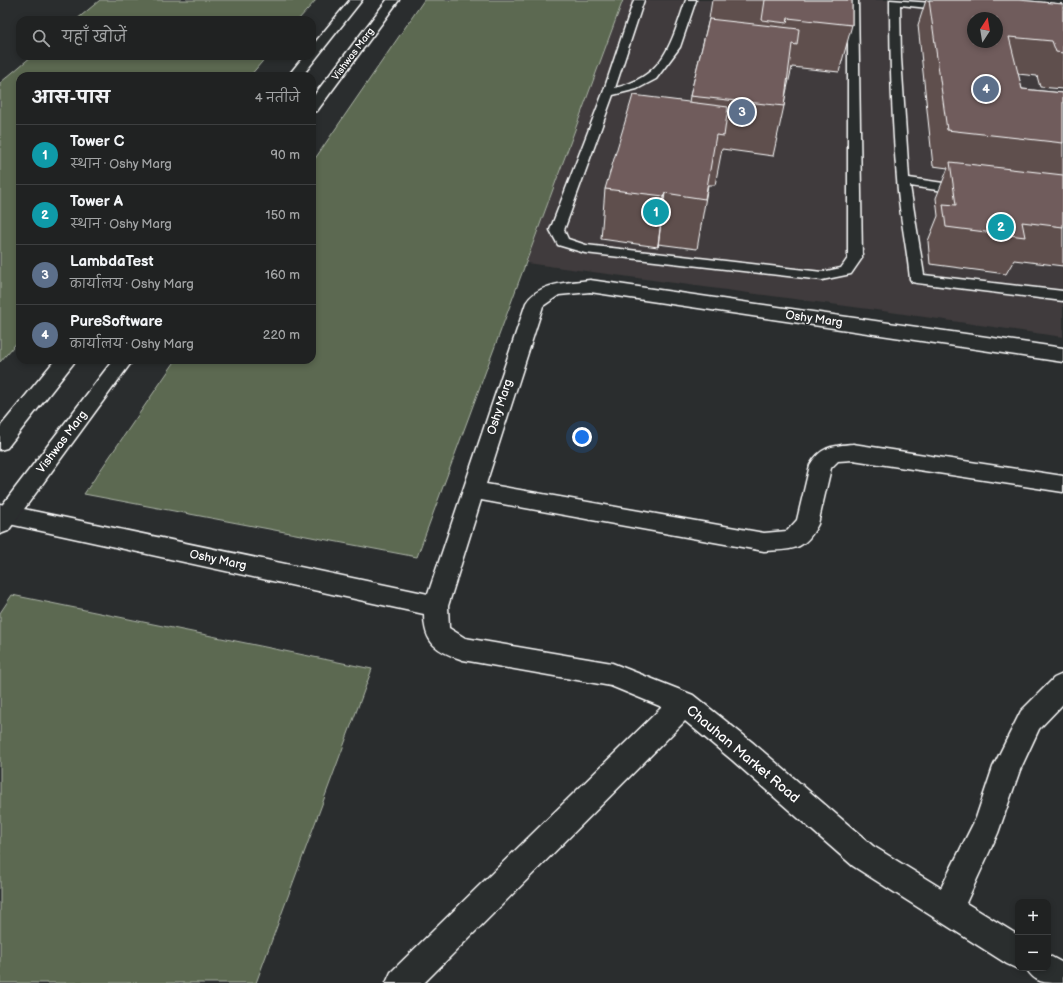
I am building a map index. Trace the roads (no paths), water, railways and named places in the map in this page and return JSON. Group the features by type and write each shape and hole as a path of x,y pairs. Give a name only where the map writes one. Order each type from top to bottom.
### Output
{"street":[{"path":"316,51 356,0"},
{"name":"Vishwas Marg","path":"316,103 393,0"},
{"path":"298,72 309,60"},
{"name":"Oshy Marg","path":"2,518 436,606 535,303 554,290 590,286 1063,356"},
{"path":"0,442 63,364"},
{"name":"Vishwas Marg","path":"2,518 120,364"},
{"path":"473,490 764,542 793,540 808,524 821,465 832,454 853,452 1063,484"},
{"name":"Chauhan Market Road","path":"436,606 436,630 444,641 463,649 612,675 684,704 863,856 1015,951"},
{"path":"947,909 988,823 1007,767 1030,720 1063,686"},
{"path":"402,983 684,704"},
{"path":"1047,971 1063,981"}],"lane":[{"path":"639,0 608,93 557,230 563,242 585,249 822,276 846,271 855,258 853,0 849,0"},
{"path":"608,93 633,87 652,77 676,47 691,0"},
{"path":"956,8 895,1 896,58 903,181 915,256 917,279 1063,296"},
{"path":"903,181 979,192"}],"place":[{"name":"PureSoftware","path":"986,89"},
{"name":"LambdaTest","path":"742,112"},
{"name":"Tower C","path":"656,212"},
{"name":"Tower A","path":"1001,227"}]}
